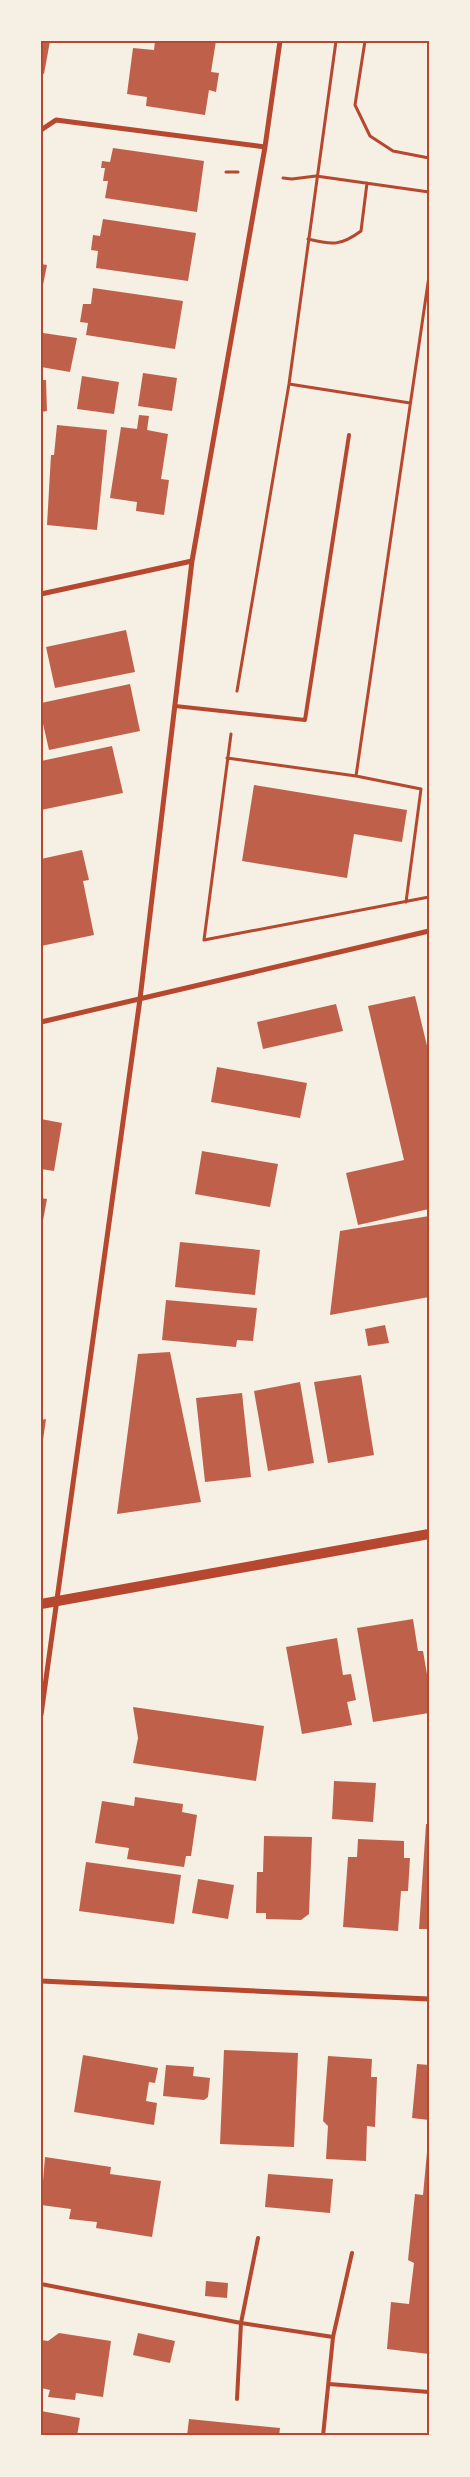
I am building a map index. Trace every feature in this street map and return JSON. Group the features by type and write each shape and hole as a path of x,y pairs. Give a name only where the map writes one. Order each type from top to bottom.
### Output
{"main road":[{"path":"41,1604 429,1534"}],"street":[{"path":"41,1715 140,999 192,561 265,147 280,41"},
{"path":"41,130 56,120 265,147"},
{"path":"41,594 192,561"},
{"path":"41,1022 429,931"},
{"path":"41,1981 429,1999"}],"lane":[{"path":"174,706 305,720 349,435"},
{"path":"236,2399 241,2323 258,2238"},
{"path":"323,2436 333,2337 352,2253"},
{"path":"41,2284 241,2323 333,2337"},
{"path":"328,2384 429,2392"}],"path":[{"path":"336,41 289,384 227,758 204,940 429,897"},
{"path":"364,41 355,105 370,136 393,151 429,158"},
{"path":"226,172 260,174 292,179 316,176 429,192"},
{"path":"308,239 329,244 346,242 361,231 367,184"},
{"path":"356,776 429,276"},
{"path":"289,384 410,403"},
{"path":"227,758 356,776 420,789 406,902"}],"building":[{"path":"41,41 50,41 44,74 41,73"},
{"path":"155,41 216,41 211,72 219,73 216,92 209,90 205,115 146,106 147,97 127,94 133,48 154,50"},
{"path":"113,148 204,161 197,212 105,198 108,181 103,181 105,168 101,168 102,161 110,162"},
{"path":"103,219 196,233 188,281 96,268 98,251 91,250 93,235 100,236"},
{"path":"41,264 47,265 42,290 41,290"},
{"path":"93,288 183,301 175,349 86,335 88,323 80,322 83,304 91,304"},
{"path":"43,333 77,338 70,372 41,367"},
{"path":"143,373 177,378 172,411 138,406"},
{"path":"82,376 119,382 114,414 77,409"},
{"path":"41,380 46,380 47,411 41,412"},
{"path":"139,415 149,416 147,430 168,434 161,479 169,480 164,515 136,511 137,502 110,498 121,427 137,429"},
{"path":"57,425 107,430 97,530 47,525 51,455 54,455"},
{"path":"126,630 135,672 55,688 46,647"},
{"path":"130,684 140,731 49,750 41,715 41,703"},
{"path":"112,746 123,793 41,810 41,761"},
{"path":"254,785 407,810 402,842 354,834 347,878 242,861"},
{"path":"82,850 89,880 83,881 94,935 41,946 41,859"},
{"path":"415,996 429,1054 429,1209 358,1225 346,1173 404,1160 368,1006"},
{"path":"336,1004 343,1031 263,1049 257,1022"},
{"path":"217,1067 307,1083 300,1118 211,1102"},
{"path":"41,1119 62,1123 54,1171 41,1169"},
{"path":"202,1151 278,1164 270,1207 195,1194"},
{"path":"41,1198 47,1199 42,1226 41,1226"},
{"path":"429,1216 429,1297 330,1315 340,1231"},
{"path":"180,1242 260,1250 255,1295 175,1287"},
{"path":"166,1300 257,1308 253,1341 237,1340 236,1347 162,1340"},
{"path":"385,1325 389,1343 368,1346 365,1329"},
{"path":"170,1352 201,1502 117,1514 138,1354"},
{"path":"361,1375 374,1455 328,1463 314,1382"},
{"path":"300,1382 314,1463 268,1471 254,1391"},
{"path":"242,1393 251,1477 205,1482 196,1398"},
{"path":"46,1419 42,1447 41,1447 41,1420"},
{"path":"413,1619 418,1651 423,1651 429,1686 429,1713 373,1722 357,1628"},
{"path":"337,1638 343,1675 351,1674 356,1700 347,1702 352,1725 302,1734 286,1647"},
{"path":"133,1707 264,1726 256,1781 133,1763 138,1738"},
{"path":"334,1781 376,1783 373,1822 332,1819"},
{"path":"135,1797 183,1804 182,1812 197,1815 191,1856 186,1856 184,1867 127,1859 129,1848 95,1843 102,1801 134,1806"},
{"path":"426,1824 429,1824 429,1929 419,1929"},
{"path":"264,1836 312,1837 309,1914 301,1920 266,1919 266,1913 256,1913 257,1872 263,1872"},
{"path":"358,1839 404,1841 404,1858 410,1858 408,1891 401,1891 398,1931 343,1927 348,1857 357,1857"},
{"path":"86,1862 181,1875 174,1924 79,1911"},
{"path":"198,1879 234,1885 228,1919 192,1913"},
{"path":"224,2050 298,2053 294,2147 220,2144"},
{"path":"83,2055 158,2068 155,2083 149,2082 146,2101 157,2103 154,2125 74,2112"},
{"path":"328,2056 372,2059 371,2077 377,2077 375,2127 367,2126 366,2161 326,2159 328,2126 323,2121"},
{"path":"417,2064 429,2065 429,2120 412,2118"},
{"path":"166,2065 194,2067 193,2076 210,2078 208,2097 204,2100 163,2096"},
{"path":"427,2152 429,2152 429,2354 387,2349 391,2302 409,2304 414,2263 408,2260 415,2194 423,2195"},
{"path":"45,2157 111,2167 110,2174 161,2181 152,2237 96,2228 97,2222 69,2219 71,2209 41,2205"},
{"path":"268,2174 333,2179 330,2213 265,2207"},
{"path":"206,2281 228,2283 227,2298 205,2296"},
{"path":"59,2333 111,2341 103,2397 76,2393 75,2400 48,2397 50,2390 41,2388 41,2340 48,2341"},
{"path":"138,2333 175,2341 170,2363 133,2355"},
{"path":"41,2411 80,2418 77,2436 41,2436"},
{"path":"189,2419 280,2428 279,2436 187,2436"}]}
